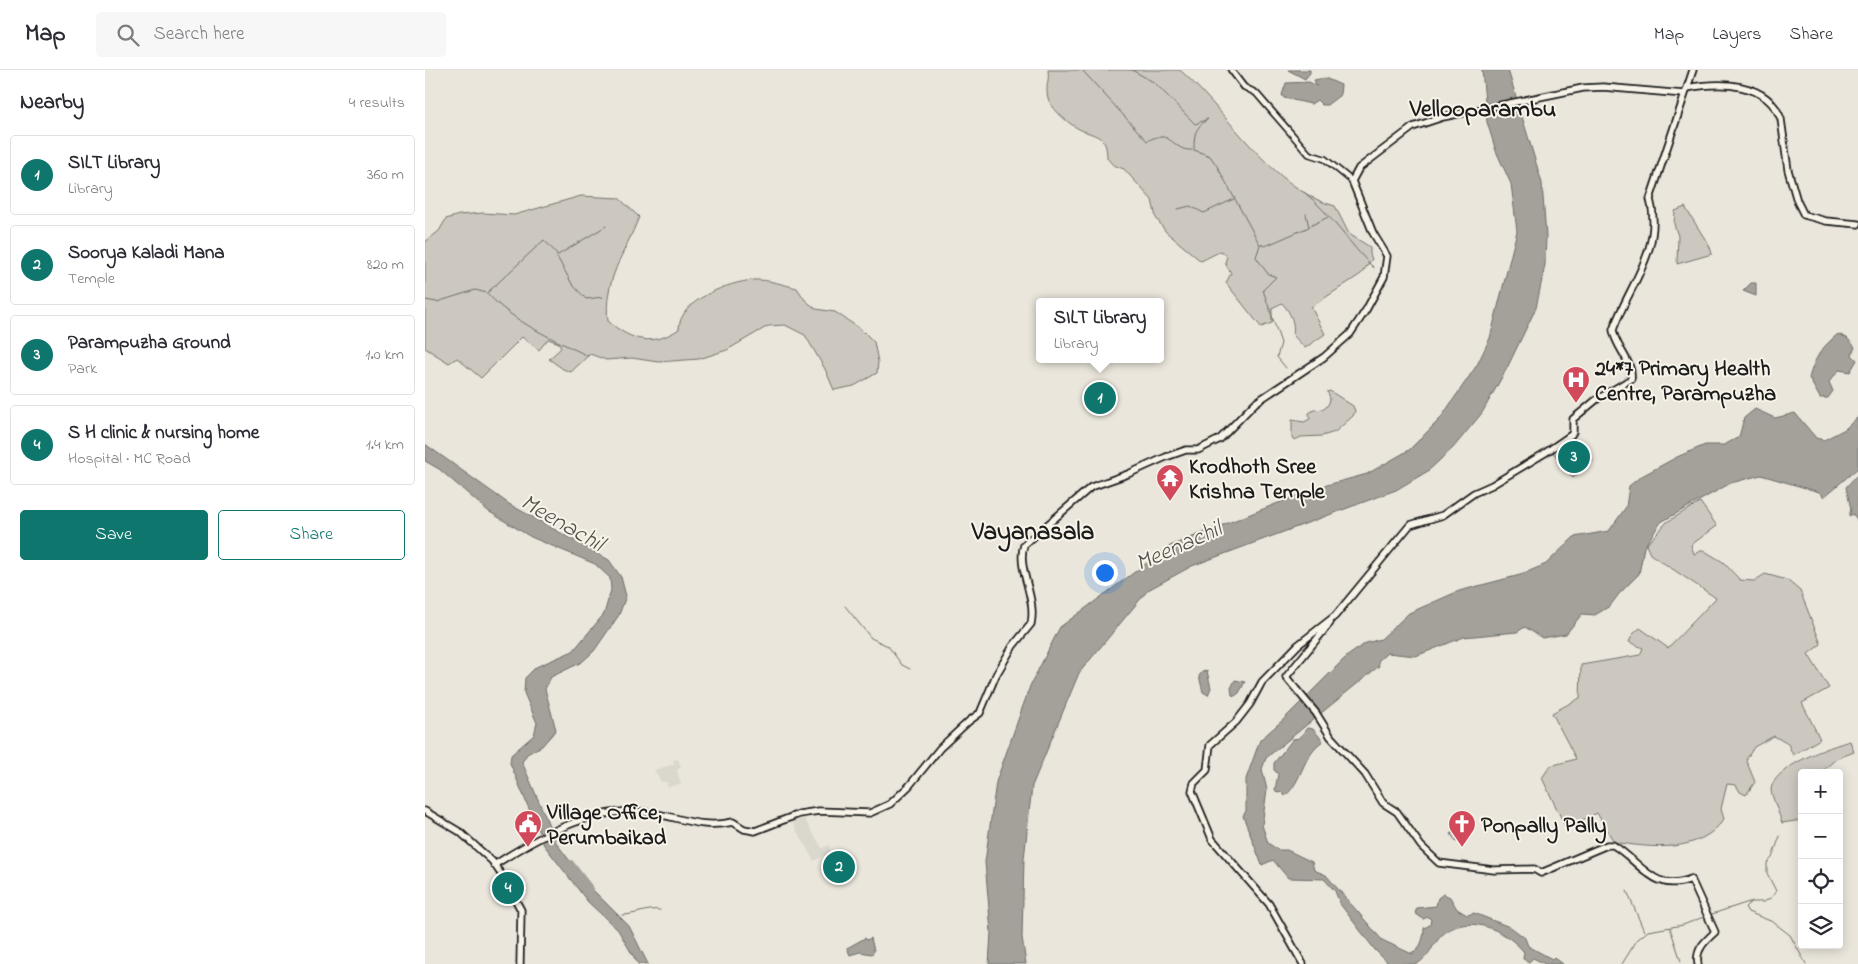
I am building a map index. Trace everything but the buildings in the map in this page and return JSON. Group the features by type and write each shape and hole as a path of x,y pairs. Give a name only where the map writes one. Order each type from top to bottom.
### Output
{"main road":[{"path":"1693,70 1650,199 1654,219 1651,244 1613,330 1614,338 1631,368 1631,379 1596,400 1572,419 1573,432 1545,453 1492,485 1474,493 1443,515 1410,525 1286,677 1307,702 1331,737 1365,774 1383,803 1397,812 1421,846 1439,863 1494,870 1534,869 1541,873 1613,845 1661,882 1681,883 1691,879 1715,932 1700,948 1696,956 1698,964"},
{"path":"494,865 560,828 587,819 623,811 645,812 718,826 733,822 745,828 755,830 799,814 819,812 871,813 895,800 940,748 969,721 981,713 996,676 1013,646 1031,624 1031,591 1022,559 1024,544 1091,487 1128,474 1166,457 1186,450 1198,450 1220,440 1251,406 1324,357 1349,334 1366,310 1383,277 1387,256 1373,233 1352,181 1359,168 1413,127 1443,117 1563,91 1603,87 1685,91 1727,85 1749,88 1763,96 1779,112 1788,170 1797,201 1804,215 1821,220 1858,224"},
{"path":"1303,964 1269,904 1212,839 1193,791 1194,783 1207,770 1210,745 1235,722 1270,674 1298,645 1335,616"},
{"path":"425,811 460,832 494,865 521,910 520,964"}],"street":[{"path":"1231,70 1244,87 1257,93 1309,154 1325,159 1352,181"}],"shaded area":[{"path":"1048,70 1180,70 1271,167 1292,184 1313,197 1335,206 1349,234 1370,247 1372,259 1361,274 1311,307 1325,334 1305,348 1293,335 1292,318 1282,303 1272,308 1272,323 1261,327 1226,283 1231,273 1225,263 1227,256 1221,251 1201,261 1166,232 1156,218 1152,200 1124,169 1113,165 1107,158 1107,151 1103,141 1097,136 1072,125 1055,109 1048,97"},
{"path":"581,196 619,198 639,217 616,268 607,307 608,321 625,333 634,337 651,340 669,335 679,329 681,319 687,309 707,294 744,281 764,280 797,288 805,300 816,309 835,312 862,330 874,342 878,362 877,373 854,386 834,390 825,369 805,335 785,325 768,326 727,350 699,359 658,362 632,358 606,360 590,354 571,372 549,359 561,348 559,343 548,339 539,350 522,337 481,378 457,358 449,363 425,348 425,242 439,231 446,219 459,215 483,213 514,215"},
{"path":"1685,207 1710,247 1712,254 1677,264 1678,236 1674,224 1675,211"},
{"path":"1330,391 1353,406 1355,411 1353,416 1335,432 1322,436 1301,437 1295,440 1292,438 1292,420 1304,422 1310,419 1309,413 1314,410 1324,409 1330,401 1327,392"},
{"path":"1569,440 1588,453 1593,461 1573,478 1552,451"},
{"path":"1700,502 1717,526 1691,545 1694,554 1703,550 1723,562 1740,580 1754,581 1765,574 1787,580 1800,591 1821,644 1808,654 1829,688 1802,703 1820,739 1793,755 1788,744 1774,736 1754,747 1746,760 1755,782 1746,795 1740,792 1736,785 1727,784 1721,809 1724,819 1714,830 1702,838 1688,843 1659,847 1614,842 1597,813 1566,828 1542,778 1550,766 1576,759 1552,713 1580,698 1581,665 1640,655 1643,648 1629,642 1633,634 1640,628 1668,648 1716,598 1650,554 1646,545 1667,522"},
{"path":"1850,741 1854,752 1836,759 1825,769 1798,769 1798,821 1782,823 1771,792 1774,781 1791,766"},
{"path":"678,759 681,768 677,770 681,784 668,787 666,782 661,782 654,770 674,764 673,760"},
{"path":"802,815 822,848 829,845 830,851 814,861 790,819"},
{"path":"1466,823 1472,833 1456,842 1451,834"}],"water":[{"path":"1288,70 1310,70 1310,73 1305,79"},
{"path":"1482,70 1508,70 1542,183 1546,236 1545,265 1536,308 1507,368 1482,413 1453,448 1428,471 1396,490 1192,566 1148,590 1079,673 1032,786 1024,859 1022,937 1026,964 989,964 991,932 985,862 996,782 1030,686 1060,627 1170,546 1316,488 1367,474 1409,450 1440,419 1477,365 1490,338 1517,231 1511,184 1496,151 1487,122"},
{"path":"1325,78 1341,85 1340,95 1327,105 1322,105 1317,100 1311,104 1284,98 1282,95 1286,83 1309,82 1317,86 1314,80"},
{"path":"1751,283 1756,283 1756,296 1743,291"},
{"path":"1838,334 1847,338 1855,347 1852,355 1857,360 1850,372 1839,370 1829,382 1833,391 1828,398 1820,398 1809,378 1819,353"},
{"path":"1755,409 1775,418 1795,413 1816,438 1824,440 1845,429 1858,417 1858,468 1824,497 1819,492 1761,475 1731,483 1661,522 1644,547 1639,574 1610,606 1595,615 1582,614 1566,634 1542,638 1525,627 1517,632 1464,637 1416,656 1387,653 1378,661 1379,666 1266,758 1262,769 1267,790 1262,825 1268,843 1278,850 1287,850 1312,862 1314,870 1326,875 1382,940 1412,954 1415,952 1423,939 1424,928 1430,925 1431,919 1428,917 1423,919 1415,913 1417,908 1436,906 1438,898 1443,894 1450,897 1457,909 1467,915 1474,913 1512,928 1525,938 1528,946 1552,959 1554,957 1563,964 1545,964 1533,958 1529,962 1523,959 1524,952 1507,937 1497,931 1474,924 1452,928 1442,935 1425,958 1417,964 1389,964 1375,950 1340,904 1335,891 1324,879 1288,878 1273,860 1262,865 1243,816 1246,811 1246,779 1260,740 1284,719 1346,657 1366,643 1381,639 1409,613 1459,591 1520,575 1546,564 1574,537 1609,531 1626,507 1629,486 1640,477 1677,457 1705,445 1724,445 1739,437 1744,418"},
{"path":"425,444 509,504 609,560 621,577 626,596 619,615 594,651 582,662 551,677 545,689 556,730 542,746 527,754 522,762 557,844 589,886 629,926 648,964 638,964 618,930 588,902 544,845 510,763 511,755 534,735 537,723 524,693 525,678 536,667 573,651 604,614 611,590 610,578 595,564 531,537 488,511 439,469 425,461"},
{"path":"1858,474 1858,521 1853,514 1849,516 1851,509 1846,487"},
{"path":"1207,671 1211,688 1208,695 1203,692 1199,676 1202,672"},
{"path":"1235,680 1245,682 1239,693 1235,696 1232,695 1231,688"},
{"path":"1307,728 1313,729 1323,741 1311,753 1296,783 1285,796 1282,792 1278,793 1275,790 1278,774 1274,770 1274,763 1293,739 1299,738"},
{"path":"865,938 867,940 871,938 874,951 872,954 860,952 850,955 847,948"}],"waterway":[{"path":"1082,70 1147,141 1155,137 1162,137 1167,138 1185,150 1192,150"},
{"path":"1132,70 1155,83 1195,124 1208,119 1200,125 1196,132 1194,150 1210,156 1217,166 1260,245 1256,257 1268,274 1276,277 1263,290 1281,343 1277,357 1286,368"},
{"path":"1304,192 1323,210 1374,268"},
{"path":"1178,209 1190,206 1204,213 1234,199"},
{"path":"1261,244 1264,246 1270,244 1309,227 1306,214"},
{"path":"1310,226 1328,217"},
{"path":"425,300 437,302 475,290 487,293 544,240 558,255 606,226"},
{"path":"556,255 572,284 586,299 603,297"},
{"path":"488,294 522,322 588,356"},
{"path":"845,606 871,638 888,646 902,665 910,669"},
{"path":"1709,915 1749,902 1764,902 1772,897 1776,891 1767,873 1767,863 1772,858 1780,836"},
{"name":"Meenachil","path":"571,863 591,889"},
{"path":"1627,891 1644,931"},
{"path":"1752,901 1745,907 1748,912 1773,922 1790,935 1806,964"},
{"path":"622,915 660,910"},
{"path":"1622,964 1637,940 1648,931 1683,925 1706,916"},
{"path":"1670,928 1681,961"},
{"path":"1411,953 1418,949"}],"place":[{"name":"SILT Library","path":"1100,398"},
{"name":"24*7 Primary Health Centre, Parampuzha","path":"1576,404"},
{"name":"Parampuzha Ground","path":"1574,457"},
{"name":"Krodhoth Sree Krishna Temple","path":"1170,502"},
{"name":"Village Office, Perumbaikad","path":"528,848"},
{"name":"Ponpally Pally","path":"1462,848"},
{"name":"Soorya Kaladi Mana","path":"839,867"},
{"name":"S H clinic & nursing home","path":"508,888"}],"district":[{"name":"Vellooparambu","path":"1483,108"},
{"name":"Vayanasala","path":"1033,530"}]}
